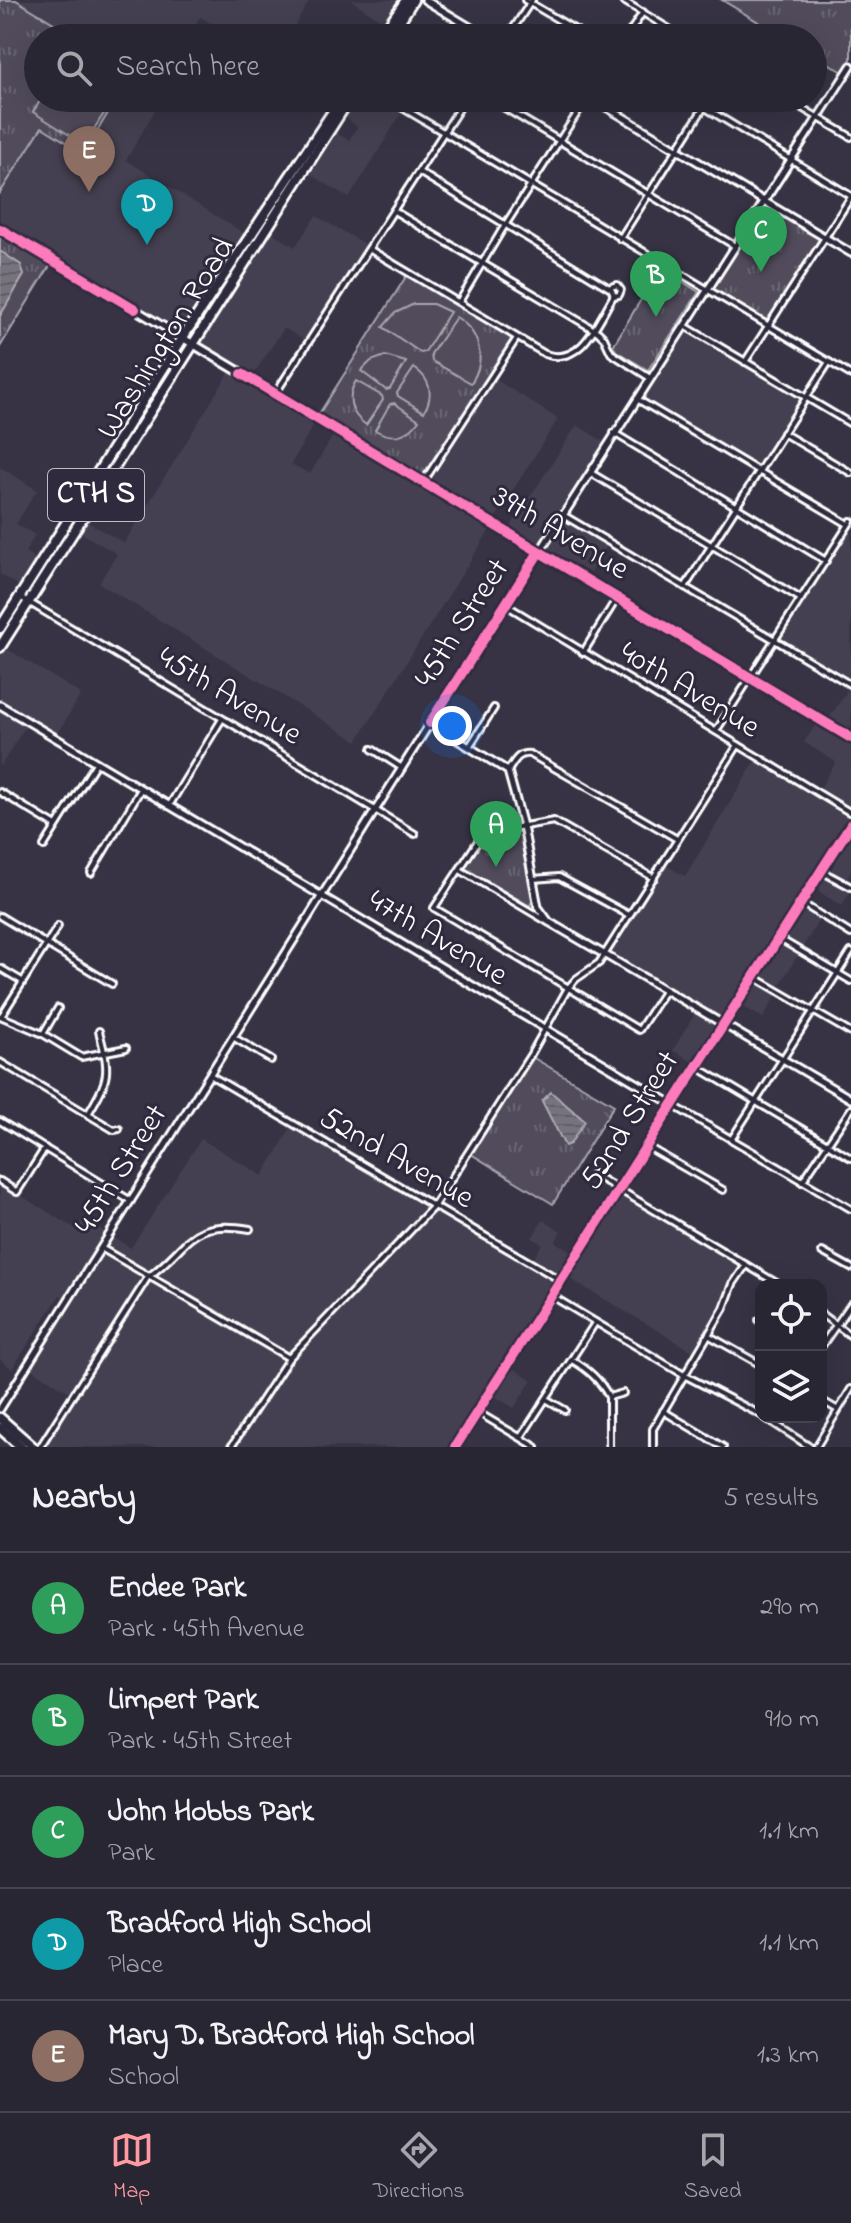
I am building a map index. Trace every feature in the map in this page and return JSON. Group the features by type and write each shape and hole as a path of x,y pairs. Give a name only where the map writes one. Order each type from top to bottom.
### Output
{"main road":[{"path":"392,24 406,0"},
{"path":"395,24 413,0"},
{"name":"Washington Road","path":"0,628 219,281 336,112"},
{"name":"Washington Road","path":"0,647 337,112"},
{"path":"213,311 214,302 224,287 219,281"},
{"name":"39th Avenue","path":"183,338 851,738"},
{"name":"52nd Street","path":"455,1447 851,824"},
{"path":"0,1418 33,1447"},
{"path":"0,1428 21,1447"}],"street":[{"path":"425,0 465,24"},
{"path":"622,0 662,24"},
{"path":"515,24 529,1 566,24"},
{"path":"635,24 643,12"},
{"name":"45th Street","path":"827,103 851,66"},
{"path":"410,112 851,375"},
{"path":"275,394 458,112"},
{"path":"511,112 735,246"},
{"path":"458,303 580,112"},
{"path":"613,112 851,253"},
{"path":"620,239 701,112"},
{"path":"712,112 851,196 745,362"},
{"path":"809,112 851,137"},
{"name":"45th Street","path":"0,1409 430,723 821,112"},
{"path":"369,249 545,354 564,357 578,351 594,327 613,296 610,288 419,172"},
{"path":"394,211 594,327 614,356 650,378"},
{"name":"39th Avenue","path":"0,229 183,338"},
{"path":"683,325 851,424"},
{"path":"423,483 517,338"},
{"path":"685,587 829,362"},
{"path":"637,399 850,523 715,732"},
{"path":"614,433 826,561"},
{"path":"783,433 851,473"},
{"path":"590,472 801,599"},
{"path":"563,515 851,685"},
{"name":"45th Avenue","path":"20,597 415,834"},
{"path":"583,653 617,598"},
{"name":"40th Avenue","path":"506,605 851,813"},
{"name":"47th Avenue","path":"0,705 543,1030 849,1208"},
{"path":"469,747 494,708"},
{"path":"169,806 222,719"},
{"path":"430,723 508,771 523,826 538,907 549,922"},
{"path":"231,1447 289,1358 434,1206 531,1054 568,988 605,955 738,745"},
{"path":"372,749 402,768"},
{"path":"508,771 517,757 523,753 530,754 677,839"},
{"path":"44,846 96,763"},
{"path":"91,873 141,789"},
{"path":"0,792 56,826"},
{"path":"654,878 554,821 482,835 434,908 639,1030 665,989"},
{"path":"460,870 851,1099"},
{"path":"821,871 851,887"},
{"path":"533,879 559,877 629,915"},
{"path":"801,903 851,934"},
{"path":"0,916 112,984"},
{"path":"58,926 0,1017 43,1034 81,1057 126,1048"},
{"path":"778,938 851,981"},
{"path":"731,1140 851,952"},
{"path":"0,968 23,981"},
{"path":"754,977 851,1033"},
{"path":"43,1034 58,1008"},
{"path":"88,1114 104,1087 108,1071 99,1031"},
{"path":"233,1037 271,1060"},
{"path":"0,1062 114,1130 119,1129"},
{"path":"696,1066 851,1158"},
{"name":"52nd Avenue","path":"210,1075 560,1280"},
{"path":"802,1182 851,1109"},
{"path":"0,1121 131,1201"},
{"path":"646,1146 723,1190"},
{"path":"0,1181 17,1192 45,1148"},
{"path":"593,1174 770,1279"},
{"path":"849,1208 851,1200"},
{"path":"40,1447 148,1277 168,1262 181,1244 204,1228 227,1225 250,1229"},
{"path":"101,1248 289,1358"},
{"path":"822,1252 851,1268"},
{"path":"653,1447 653,1429 746,1265"},
{"path":"550,1295 684,1375 755,1412"},
{"path":"827,1337 851,1304"},
{"path":"827,1318 851,1336"},
{"path":"521,1437 595,1323"},
{"path":"708,1335 755,1362"},
{"path":"571,1360 594,1376 609,1397 609,1447"},
{"path":"774,1423 813,1447 851,1389"},
{"path":"609,1397 623,1393"},
{"path":"546,1399 565,1410"},
{"path":"827,1404 838,1410"},
{"path":"663,1411 723,1447"},
{"path":"477,1412 536,1447"}],"shaded area":[{"path":"0,0 310,0 295,24 212,24 200,17 196,24 24,24 24,112 154,112 126,160 247,235 183,331 0,223"},
{"path":"351,0 402,0 387,24"},
{"path":"402,112 349,198 307,172 331,130 349,140 357,127 341,114"},
{"path":"316,216 368,246 306,341 284,328 253,375 199,341 268,230 295,247"},
{"path":"0,251 21,265 24,275 0,316"},
{"path":"687,330 801,397 759,466 643,397"},
{"path":"230,371 315,422 291,464 310,474 334,434 491,528 357,741 99,583 117,554 78,531 84,520 124,543"},
{"path":"495,379 558,419 494,520 431,481"},
{"path":"577,425 604,442 558,513 608,544 588,576 509,529"},
{"path":"0,467 37,490 16,524 35,535 25,552 40,561 23,588 0,574"},
{"path":"851,526 851,683 780,638"},
{"path":"4,647 81,694 57,735 30,719 0,767 0,652"},
{"path":"851,685 851,733 828,720"},
{"path":"817,723 851,744 851,813 693,1062 673,1050 700,1005 615,955 611,948 665,865 685,876 756,760 816,795 836,762 804,742"},
{"path":"851,835 851,871 846,880 829,870"},
{"path":"825,877 850,892 842,906 816,890"},
{"path":"803,910 819,920 802,948 786,938"},
{"path":"781,945 798,955 779,986 762,976"},
{"path":"757,984 776,995 763,1018 744,1007"},
{"path":"551,1092 585,1121 570,1144 565,1146 542,1101"},
{"path":"292,1126 428,1206 377,1262 381,1267 435,1211 530,1265 542,1244 532,1238 543,1220 561,1231 555,1242 573,1252 526,1322 526,1327 450,1447 44,1447 76,1396 30,1368 71,1302 60,1295 12,1369 0,1359 0,1183 76,1229 83,1219 131,1248 201,1139 263,1176"},
{"path":"621,1194 741,1266 727,1291 722,1308 694,1352 567,1277"},
{"path":"511,1367 532,1380 514,1408 493,1395"}],"green space":[{"path":"0,0 16,0 55,24 24,24 24,112 109,112 84,153 42,127 0,193"},
{"path":"722,0 851,0 851,59 843,72 827,62 827,24 762,24"},
{"path":"33,112 105,112 88,138 79,141"},
{"path":"765,205 821,239 766,324 711,290"},
{"path":"0,233 51,264 0,347"},
{"path":"660,268 699,292 648,370 616,351 613,346"},
{"path":"407,275 513,339 424,476 319,414"},
{"path":"414,304 433,304 450,312 425,352 421,353 383,327 395,313"},
{"path":"456,317 476,338 479,365 471,383 432,361 431,354"},
{"path":"385,356 406,362 390,389 386,390 361,371 371,361"},
{"path":"414,368 424,377 429,388 429,400 424,412 397,393"},
{"path":"356,381 382,396 383,400 366,425 356,416 351,405 351,393"},
{"path":"394,403 419,420 410,430 399,435 375,430 390,404"},
{"path":"514,830 520,833 533,899 530,906 464,868 483,839"},
{"path":"532,1057 614,1105 553,1204 471,1154"}],"cycle path":[{"path":"0,229 135,309"},
{"path":"242,374 851,738"},
{"path":"430,723 539,552"},
{"path":"455,1447 851,824"}],"place":[{"name":"Mary D. Bradford High School","path":"89,192"},
{"name":"Bradford High School","path":"147,245"},
{"name":"John Hobbs Park","path":"761,272"},
{"name":"Limpert Park","path":"656,317"},
{"name":"Endee Park","path":"496,867"}]}
